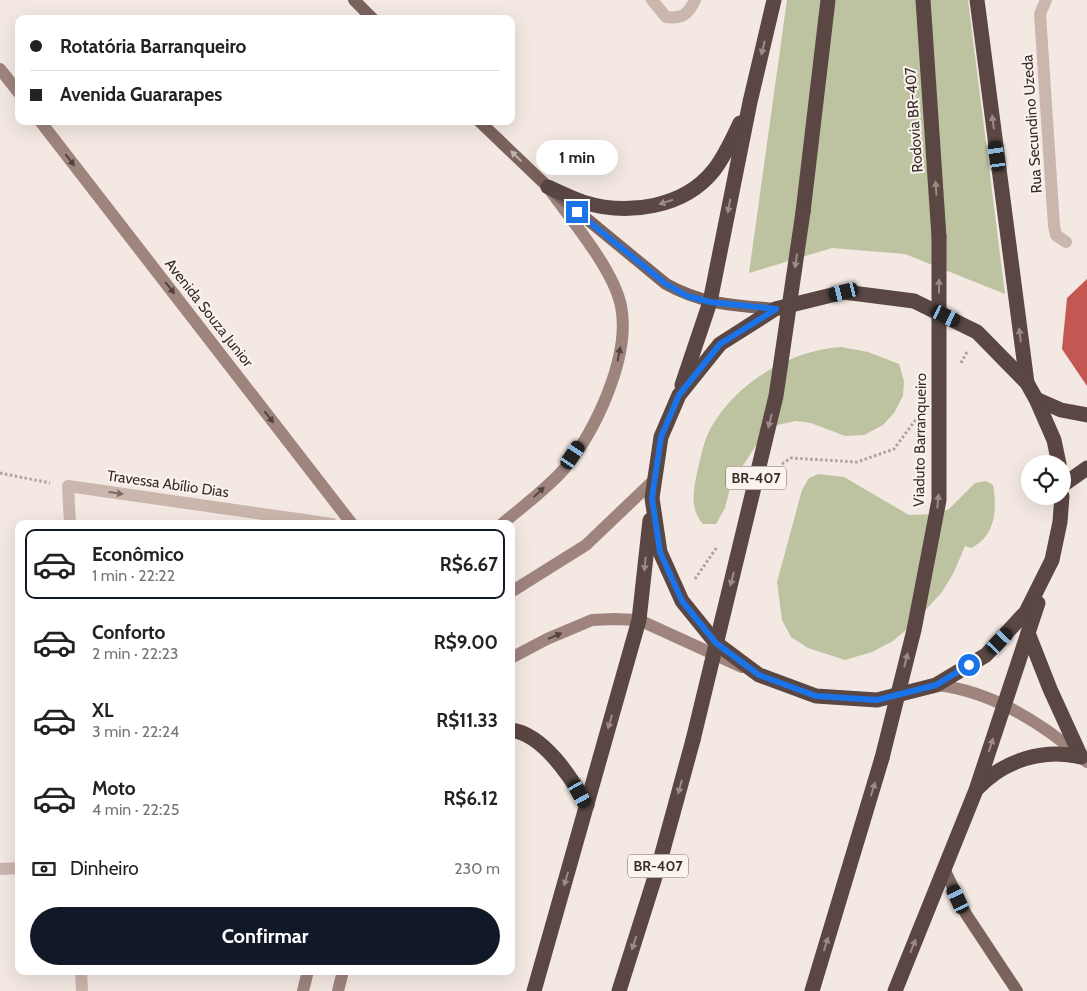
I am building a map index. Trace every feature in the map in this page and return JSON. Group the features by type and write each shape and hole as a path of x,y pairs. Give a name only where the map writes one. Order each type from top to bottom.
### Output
{"highway":[{"path":"534,991 639,620 653,481 661,437 679,395 710,302 750,102 774,0"},
{"name":"BR-407","path":"619,991 660,861 693,740 776,396 803,212 828,0"},
{"name":"Rodovia BR-407","path":"923,0 940,237"},
{"path":"977,0 1026,383"},
{"path":"548,187 584,202 610,207 640,208 665,204 689,192 713,172 727,151 750,102"},
{"name":"Viaduto Barranqueiro","path":"812,991 882,758 914,630 939,500 940,237"},
{"path":"679,395 720,344 776,309 844,292 914,301 977,332 1026,383 1036,399 1054,440 1057,455"},
{"path":"1036,399 1061,410 1087,415"},
{"path":"1071,483 1087,468"},
{"path":"652,498 660,552 682,601 716,643 759,675 816,696 877,700 936,685 986,655 1026,612 1052,560"},
{"path":"895,991 976,790 1052,560 1062,505"},
{"path":"1028,633 1050,689 1084,759"},
{"path":"515,730 550,753 574,784 586,805"},
{"path":"976,790 996,772 1020,760 1063,752 1084,759"}],"main road":[{"path":"354,0 369,15"},
{"path":"483,125 548,187 666,284 687,296 710,302 776,309"},
{"path":"944,869 966,914 1017,991"}],"street":[{"path":"652,0 666,17 682,17 688,13 695,0"},
{"name":"Rua Secundino Uzeda","path":"1046,0 1040,14 1054,226 1056,235 1066,242"},
{"path":"0,69 15,89"},
{"name":"Avenida Souza Junior","path":"43,125 349,520"},
{"path":"506,520 564,468 583,441 599,411 617,365 623,336 621,306 610,278 548,187"},
{"path":"515,589 586,545 653,481"},
{"path":"68,486 70,520"},
{"name":"Travessa Abílio Dias","path":"68,486 304,520"},
{"path":"515,656 547,639 592,620 639,620 759,675"},
{"path":"936,685 968,691 1004,705 1023,715 1084,759"},
{"path":"0,869 15,868"},
{"path":"81,975 82,991"},
{"path":"303,991 307,975"},
{"path":"338,991 342,975"}],"path":[{"path":"959,367 977,332"},
{"path":"776,468 791,458 857,462 894,449 922,411"},
{"path":"0,473 68,486"},
{"path":"682,601 708,558 720,543"}],"green space":[{"path":"787,0 968,0 1005,294 905,254 832,248 749,273"},
{"path":"841,347 868,352 899,364 904,381 903,396 894,413 883,425 864,435 845,436 811,423 796,421 777,425 764,433 731,484 725,508 716,524 703,524 694,506 694,487 705,441 717,418 745,387 762,374 801,355"},
{"path":"818,474 844,477 909,515 934,514 949,509 975,483 986,481 993,485 995,503 990,529 979,543 971,548 965,546 954,572 942,592 913,624 893,641 872,652 845,660 808,648 791,637 782,620 777,582 802,490 809,478"}],"building":[{"path":"1087,279 1087,386 1062,349 1067,298"}],"route":[{"path":"577,212 666,284 687,296 710,302 776,309 720,344 679,395 661,437 653,481 652,498 660,552 682,601 716,643 759,675 816,696 877,700 936,685 969,665"}]}
